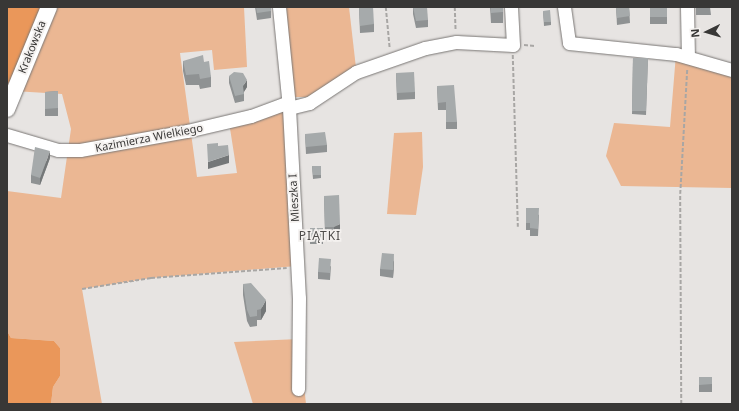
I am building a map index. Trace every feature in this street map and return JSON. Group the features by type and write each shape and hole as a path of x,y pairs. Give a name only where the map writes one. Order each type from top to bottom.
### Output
{"main road":[{"name":"Krakowska","path":"7,109 49,7"}],"street":[{"name":"Mieszka I","path":"279,7 289,105 297,266 298,388"},
{"path":"510,7 513,45"},
{"path":"564,7 569,43 612,44 688,57 732,70"},
{"path":"687,7 688,57"},
{"name":"Kazimierza Wielkiego","path":"7,135 58,150 80,150 188,131 289,105 309,103 356,72 391,58 456,42 513,45"}],"path":[{"path":"386,7 391,58"},
{"path":"455,7 456,42"},
{"path":"513,45 518,227"},
{"path":"681,404 680,194 688,57"},
{"path":"82,289 151,278 297,266"}],"shaded area":[{"path":"7,7 49,7 14,91 7,81"},
{"path":"49,7 244,7 247,67 214,70 212,50 180,53 197,177 237,173 229,122 289,108 297,266 151,278 82,289 102,404 51,404 53,387 60,376 60,348 54,341 11,338 7,331 7,191 61,198 71,129 62,94 14,91"},
{"path":"283,7 349,7 356,68 316,97 293,97"},
{"path":"676,54 732,70 732,188 621,186 606,156 614,123 670,127"},
{"path":"7,81 14,91 7,109"},
{"path":"422,132 423,167 416,215 387,214 394,133"},
{"path":"7,331 11,338 54,341 60,348 60,376 53,387 51,404 7,404"},
{"path":"299,339 306,404 253,404 234,342"}],"building":[{"path":"256,7 271,7 271,11 257,13"},
{"path":"373,7 374,24 360,26 359,8"},
{"path":"413,7 427,7 428,20 416,21"},
{"path":"491,7 503,7 503,12 491,13"},
{"path":"616,7 629,7 630,16 617,18"},
{"path":"650,7 667,7 667,17 650,17"},
{"path":"710,7 711,8 696,8"},
{"path":"550,10 551,22 544,22 543,11"},
{"path":"203,55 204,62 209,61 211,77 200,79 199,74 186,75 183,61"},
{"path":"633,58 648,58 646,111 632,111"},
{"path":"234,72 243,73 247,80 243,86 244,94 235,96 229,76"},
{"path":"414,72 415,92 397,93 396,73"},
{"path":"454,85 457,122 446,122 446,102 438,103 437,86"},
{"path":"58,91 58,108 45,109 45,92"},
{"path":"325,132 327,145 306,147 305,134"},
{"path":"218,143 218,146 228,145 229,155 208,162 207,144"},
{"path":"35,147 50,151 40,178 31,175"},
{"path":"312,166 321,166 321,175 313,175"},
{"path":"339,195 340,224 334,227 325,227 324,196"},
{"path":"526,208 539,208 538,229 530,228 530,223 526,223"},
{"path":"310,228 323,228 323,236 310,237"},
{"path":"382,253 394,254 393,270 380,269"},
{"path":"319,258 331,259 330,273 318,272"},
{"path":"251,283 266,300 261,309 257,310 257,316 250,317 247,310 243,284"},
{"path":"699,377 712,377 712,384 699,385"}],"district":[{"name":"PIĄTKI","path":"320,236"}]}
